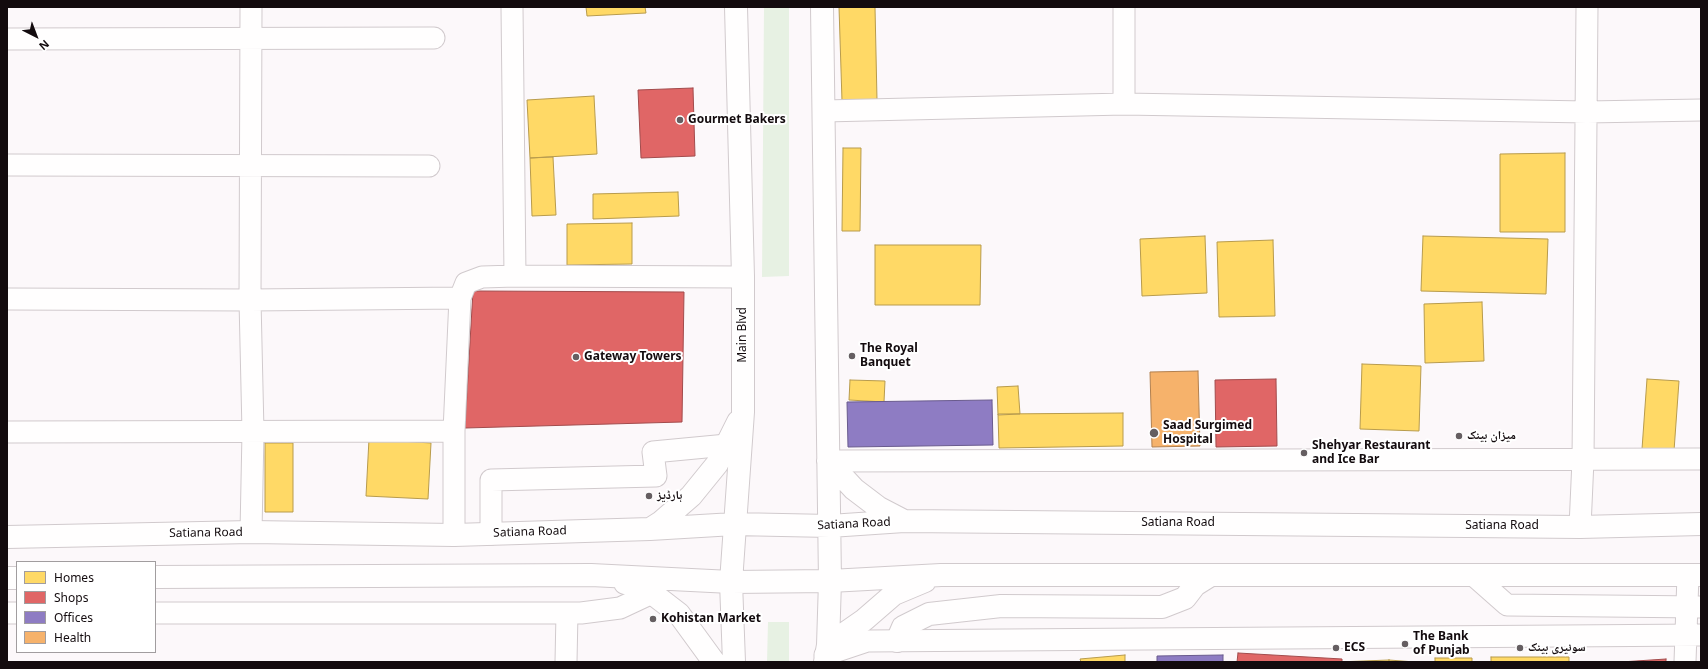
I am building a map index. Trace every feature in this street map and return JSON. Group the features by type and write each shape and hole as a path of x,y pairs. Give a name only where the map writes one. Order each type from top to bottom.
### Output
{"main road":[{"name":"Main Blvd","path":"734,662 731,582 743,412 743,277 736,7"},
{"path":"822,7 830,526 830,581 826,654"},
{"path":"650,529 661,522 691,496 717,464 743,412"},
{"path":"828,461 854,489 879,508 904,521"},
{"name":"Satiana Road","path":"7,537 251,532 454,535 650,529 734,524 830,526 904,521 1580,526 1701,524"},
{"path":"591,575 644,587 679,614 714,662"},
{"path":"156,577 591,575 731,582 830,581 941,575 1694,575"},
{"path":"826,654 894,594 941,575"},
{"path":"897,641 903,627 929,614 1001,606 1162,607 1185,598 1195,585 1211,575"}],"street":[{"path":"251,7 250,300 253,432 251,532"},
{"path":"512,7 515,276"},
{"path":"1124,7 1124,104"},
{"path":"1580,526 1583,460 1588,112 1587,7"},
{"path":"7,39 251,37 434,38"},
{"path":"824,111 1124,104 1588,112 1701,110"},
{"path":"7,165 429,166"},
{"path":"454,535 454,431 460,298 466,283 482,277 515,276 743,277"},
{"path":"7,299 250,300 460,298"},
{"path":"7,432 454,431"},
{"path":"491,534 491,480 656,476 653,452 727,445"},
{"path":"828,461 1701,459"},
{"path":"1473,575 1507,605 1694,607"},
{"path":"1685,662 1693,635 1694,575"},
{"path":"156,613 581,613 620,608 652,594"},
{"path":"566,662 567,613"},
{"path":"826,654 867,641 1693,635"}],"green space":[{"path":"764,7 789,7 789,276 762,277"},
{"path":"768,622 789,622 789,662 767,662"}],"building: Homes":[{"path":"586,7 645,7 646,13 587,16"},
{"path":"839,7 875,7 877,100 842,101"},
{"path":"594,96 597,154 530,158 527,100"},
{"path":"843,148 861,148 860,231 842,231"},
{"path":"1565,153 1565,232 1500,232 1500,154"},
{"path":"553,157 556,215 532,216 530,158"},
{"path":"678,192 679,216 593,219 593,194"},
{"path":"632,223 632,264 567,265 567,224"},
{"path":"1205,236 1207,293 1142,296 1140,239"},
{"path":"1423,236 1548,239 1546,294 1421,291"},
{"path":"1273,240 1275,316 1219,317 1217,242"},
{"path":"875,245 981,245 980,305 875,305"},
{"path":"1482,302 1484,361 1425,363 1424,304"},
{"path":"1362,364 1421,366 1419,431 1360,429"},
{"path":"1647,379 1679,381 1674,451 1642,449"},
{"path":"850,380 885,381 884,402 849,400"},
{"path":"1018,386 1020,414 998,415 997,387"},
{"path":"1123,413 1123,446 999,448 998,414"},
{"path":"369,439 431,443 428,499 366,496"},
{"path":"265,443 293,443 293,512 265,512"},
{"path":"1125,655 1125,662 1081,662 1080,659"},
{"path":"1491,657 1569,657 1569,662 1491,662"},
{"path":"1435,658 1472,658 1472,662 1435,662"},
{"path":"1389,660 1389,662 1337,662"},
{"path":"1389,660 1415,662 1389,662"}],"building: Shops":[{"path":"693,88 695,156 641,158 638,90"},
{"name":"Gateway Towers","path":"473,291 684,292 682,422 465,428"},
{"path":"1276,379 1277,446 1216,447 1215,380"},
{"path":"1238,653 1342,659 1342,662 1237,662"},
{"path":"1666,659 1666,662 1621,662"}],"building: Offices":[{"path":"992,400 993,445 848,447 847,402"},
{"path":"1223,655 1223,662 1157,662 1157,656"}],"building: Health":[{"path":"1198,371 1200,446 1152,447 1150,372"}],"place":[{"name":"Gourmet Bakers","path":"680,120"},
{"name":"The Royal Banquet","path":"852,356"},
{"name":"Gateway Towers","path":"576,357"},
{"name":"Saad Surgimed Hospital","path":"1154,433"},
{"name":"میزان بینک","path":"1459,436"},
{"name":"Shehyar Restaurant and Ice Bar","path":"1304,453"},
{"name":"ہارڈیز","path":"649,496"},
{"name":"Kohistan Market","path":"653,619"},
{"name":"The Bank of Punjab","path":"1405,644"},
{"name":"ECS","path":"1336,648"},
{"name":"سونیری بینک","path":"1520,648"}]}
